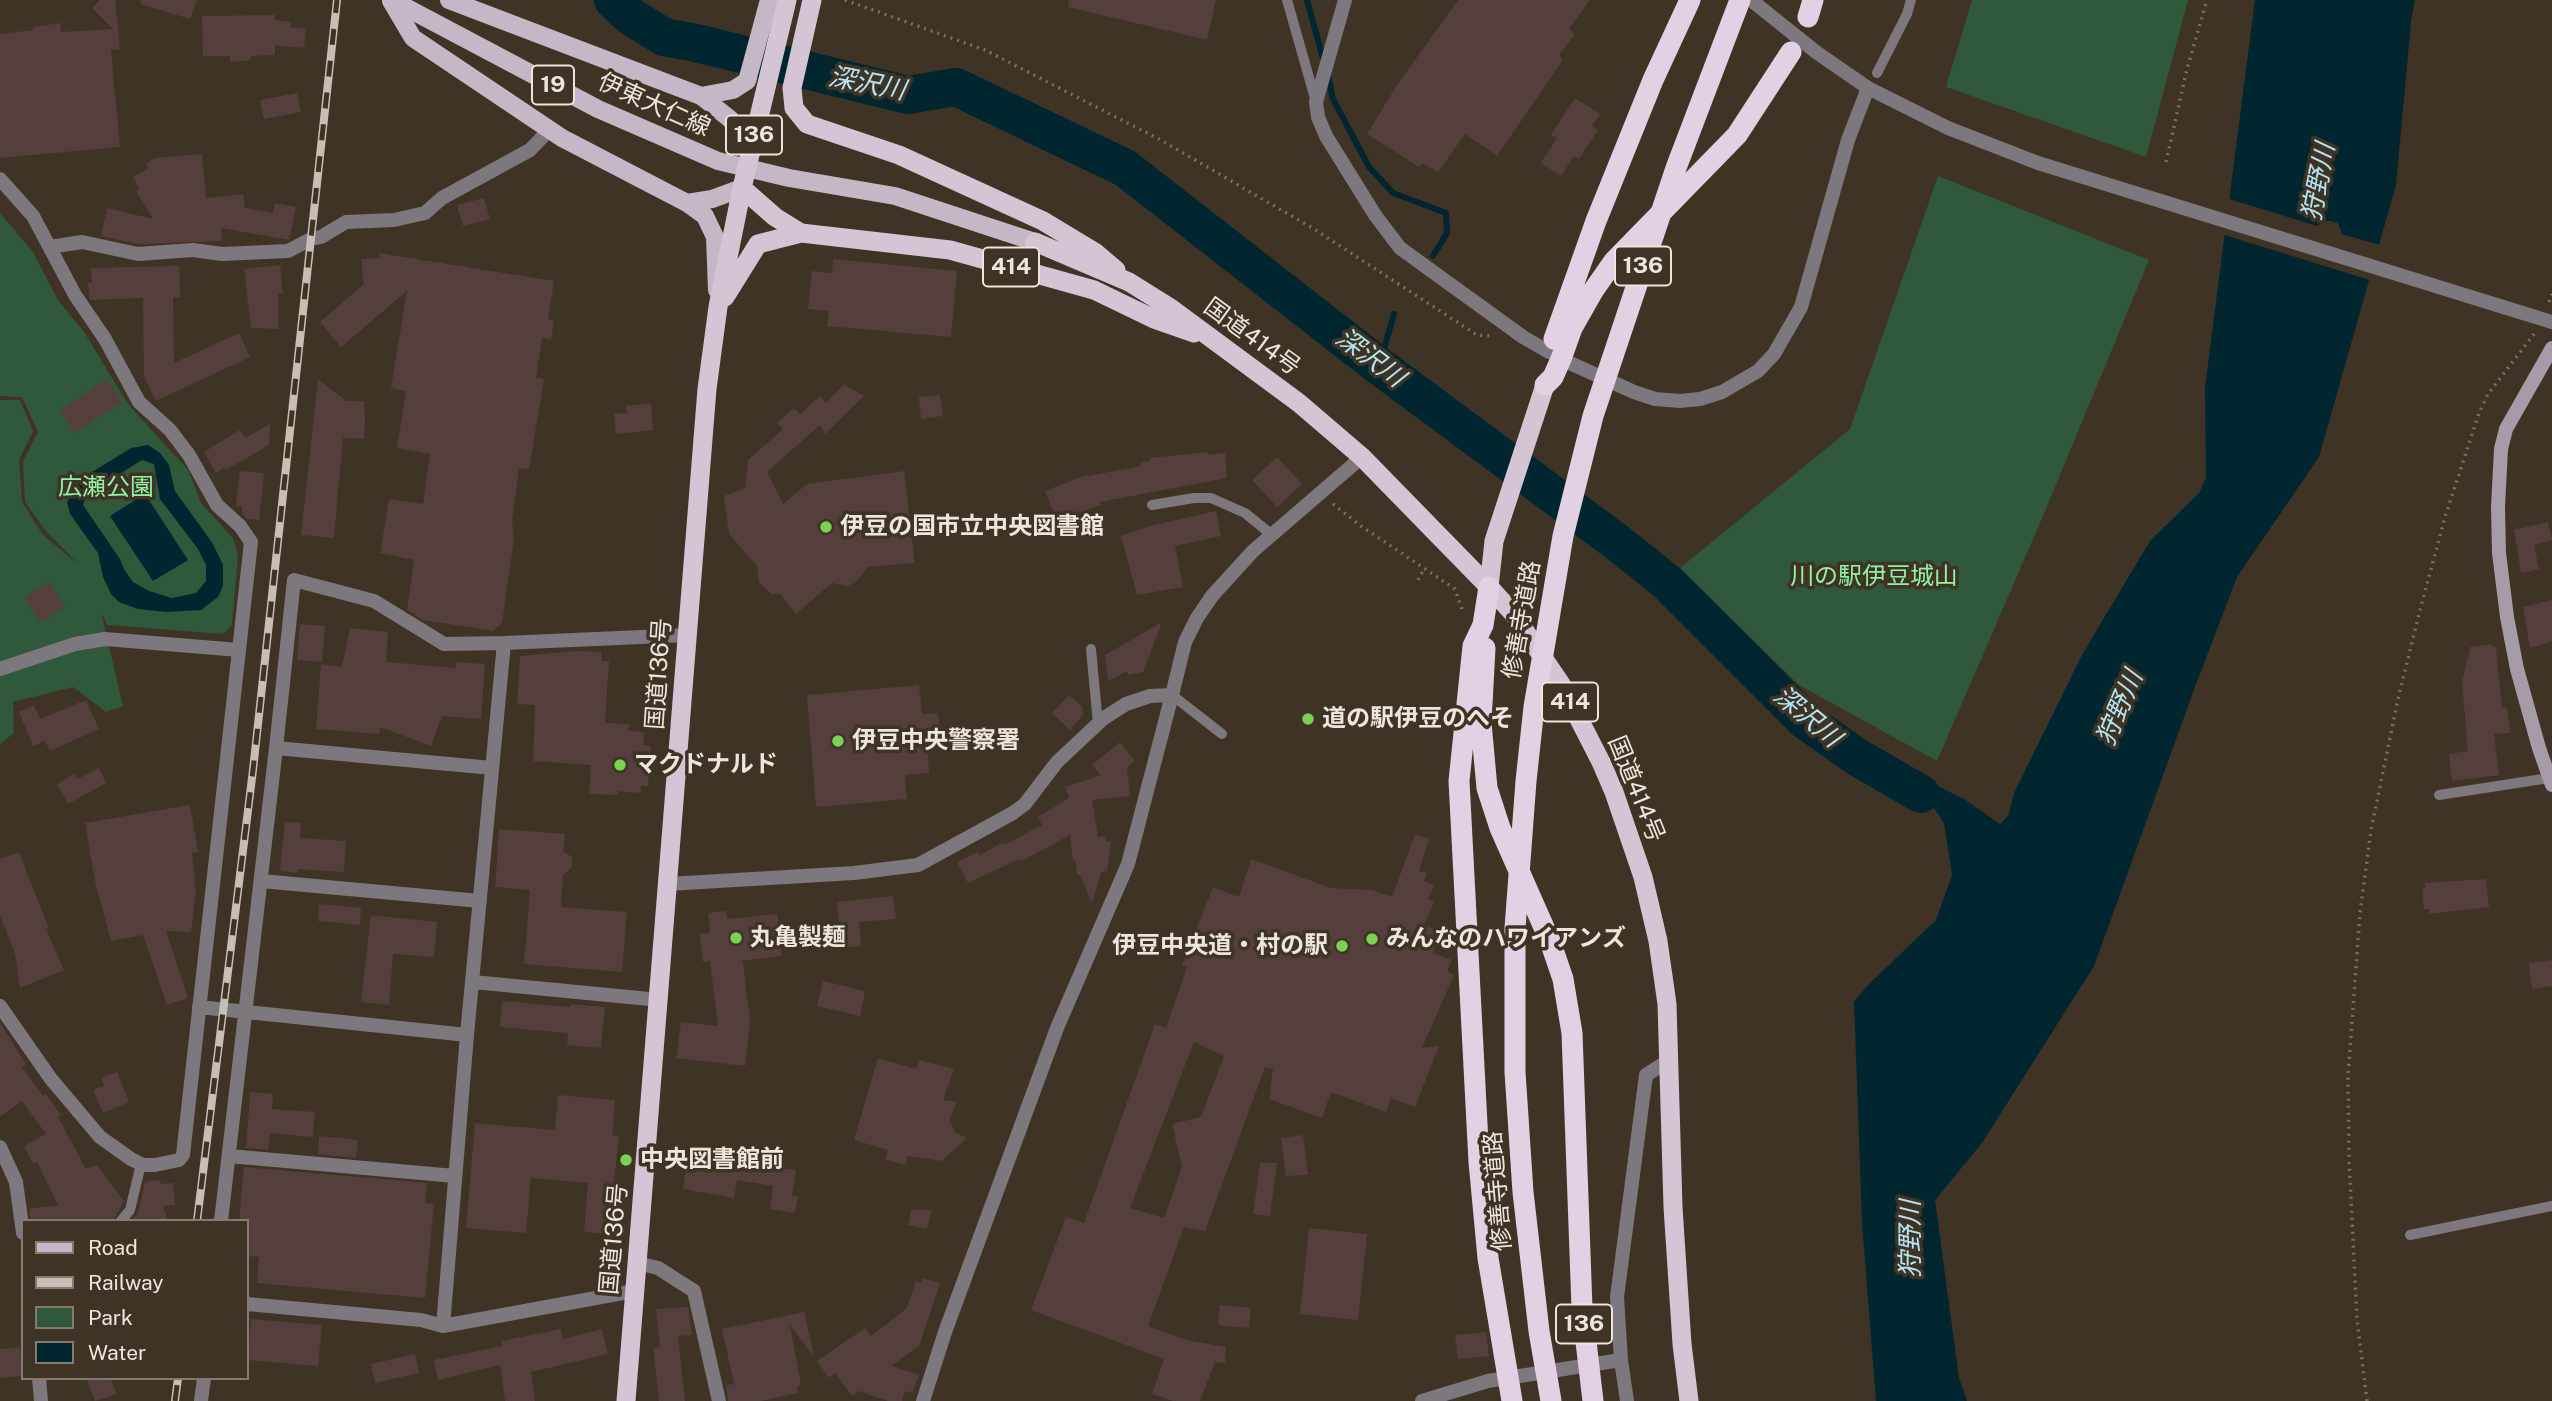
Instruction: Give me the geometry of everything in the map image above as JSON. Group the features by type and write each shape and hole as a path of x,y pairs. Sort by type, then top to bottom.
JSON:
{"highway":[{"name":"国道136号","path":"626,1401 707,389 718,307 742,188 787,0"},
{"path":"1555,356 1596,221 1653,80 1690,0"},
{"name":"修善寺道路","path":"1551,1401 1530,1256 1515,1072 1516,928 1534,707 1563,536 1592,416 1676,168 1740,0"},
{"name":"414","path":"811,2 792,88 794,108 807,124 899,155 1043,221 1096,253 1129,282"},
{"path":"1489,587 1494,541 1545,385 1544,373 1614,261 1737,135 1791,51"},
{"name":"414","path":"742,188 775,217 801,233 950,250 1094,290 1154,319 1212,340"},
{"path":"718,307 758,244 801,233"},
{"name":"国道414号","path":"1035,242 1129,282 1169,307 1299,403 1362,457 1489,587 1524,629 1560,684 1614,792 1643,877 1658,941 1667,1004 1673,1207 1682,1343 1689,1401"},
{"name":"136","path":"1489,587 1483,625 1486,652 1481,723 1487,788 1500,828 1550,942 1563,979 1573,1033 1582,1308 1593,1401"},
{"path":"1483,625 1473,646 1459,781 1479,1162 1488,1258 1512,1401"}],"main road":[{"path":"391,0 413,38 548,130 687,203 705,216 715,237 718,307"},
{"name":"伊東大仁線","path":"391,0 598,109 718,161 789,178 895,196 1035,242"},
{"path":"449,0 701,96 730,118 751,146"},
{"path":"701,96 733,90 747,81 768,2"},
{"path":"687,203 712,199 742,188"},
{"path":"2551,782 2517,669 2499,553 2498,507 2501,449 2506,429 2552,348"}],"street":[{"path":"1345,0 1316,102 1318,117 1326,136 1375,215 1401,248 1515,331 1555,356 1634,392 1656,399 1700,399 1722,392 1758,371 1774,354 1801,307 1848,140 1868,88"},
{"path":"1751,0 1816,52 1868,88 1948,128 2038,163 2552,322"},
{"path":"50,247 82,242 138,254 193,250 222,254 288,250 321,237 346,222 394,220 425,213 442,198 530,150 548,130"},
{"path":"0,179 33,216 75,295 110,349 139,402 170,430 190,455 217,505 240,526 251,542 183,1155 179,1160 155,1165 141,1164 100,1137 51,1079 0,1006"},
{"path":"923,1401 945,1332 1057,1028 1128,864 1185,642 1212,596 1254,551 1362,457"},
{"path":"221,1219 295,580 374,600 444,643 687,635"},
{"path":"0,669 75,644 104,639 239,650"},
{"path":"443,1326 504,643"},
{"path":"668,884 855,873 918,865 1013,814 1026,804 1057,762 1098,724 1126,704 1150,696 1172,695"},
{"path":"276,748 492,768"},
{"path":"261,881 481,901"},
{"path":"473,982 660,1000"},
{"path":"199,1007 467,1035"},
{"path":"1627,1401 1620,1360 1617,1297 1646,1075 1668,1061"},
{"path":"0,1147 16,1182 21,1219"},
{"path":"229,1156 455,1176"},
{"path":"637,1263 658,1268 694,1291 719,1401"},
{"path":"248,1304 421,1320 443,1326 634,1291"},
{"path":"1422,1401 1488,1381 1620,1360"},
{"path":"39,1380 41,1401"},
{"path":"201,1401 204,1380"}],"lane":[{"path":"1287,0 1316,102"},
{"path":"1877,73 1908,14 1911,0"},
{"path":"1152,505 1211,498 1245,513 1272,535"},
{"path":"1091,649 1098,724"},
{"path":"1172,695 1222,734"},
{"path":"2439,795 2551,782"},
{"path":"123,1219 130,1210 141,1164"},
{"path":"2410,1235 2552,1206"}],"path":[{"path":"845,0 985,50 1159,139 1314,229 1477,335 1487,337 1515,331"},
{"path":"2166,162 2187,69 2207,0"},
{"path":"2549,303 2552,293"},
{"path":"2367,1401 2357,1320 2348,1076 2354,978 2371,830 2398,699 2420,610 2445,517 2479,413 2488,394 2535,333"},
{"path":"1320,493 1361,526 1455,589 1462,609"},
{"path":"1418,580 1424,569"}],"green space":[{"path":"1972,0 2188,0 2146,157 1946,87"},
{"name":"川の駅伊豆城山","path":"1938,176 2149,260 2043,516 1937,761 1799,685 1680,568 1850,429"},
{"name":"広瀬公園","path":"0,213 33,252 58,300 84,332 128,404 189,471 201,503 233,538 238,555 232,625 223,634 107,625 101,612 123,706 106,712 73,687 13,702 14,733 0,744 0,400 20,400 33,431 19,460 22,502 43,535 78,564 45,530 25,502 23,461 38,432 22,397 0,396"}],"water":[{"name":"狩野川","path":"2255,0 2415,0 2396,185 2319,457 2237,577 2094,966 1982,1143 1935,1200 1959,1378 1967,1401 1876,1401 1862,1222 1854,1002 1867,986 1936,920 1952,875 1944,823 1934,808 1875,779 1878,757 1964,799 2000,824 2008,816 2014,793 2083,653 2150,541 2199,493 2206,478 2205,387"},
{"path":"148,445 160,453 169,465 175,491 213,544 223,565 223,586 218,597 201,610 166,612 138,609 119,602 111,594 103,577 98,553 70,514 67,502 81,479 131,448","holes":["142,460 154,464 160,499 198,549 206,565 206,581 196,593 172,598 149,591 133,582 83,505 92,491"]},
{"path":"145,494 188,560 153,581 110,516"}],"pier":[{"path":"2226,198 2317,226 2324,221 2338,223 2342,234 2383,246 2373,281 2221,234"}],"building":[{"path":"100,0 115,0 120,49 111,50 120,147 0,158 0,34 60,23 61,32 113,29 92,8"},
{"path":"141,0 197,0 190,19 140,4"},
{"path":"1069,0 1216,0 1207,40 1068,7"},
{"path":"1458,0 1590,0 1569,29 1575,34 1559,55 1563,60 1497,156 1465,134 1438,172 1422,163 1419,167 1367,134 1397,85"},
{"path":"275,15 275,20 291,22 290,27 306,29 304,48 275,45 275,55 251,56 251,60 230,62 230,56 203,56 202,16"},
{"path":"297,93 301,112 264,119 260,100"},
{"path":"1575,98 1600,114 1592,126 1598,130 1579,159 1574,156 1561,176 1541,163 1557,138 1551,135"},
{"path":"202,154 206,198 243,194 245,208 273,213 275,203 296,207 289,240 221,228 222,241 139,244 101,236 107,208 153,219 136,191 140,189 133,177 148,168 146,164 155,158"},
{"path":"484,198 490,219 463,226 457,205"},
{"path":"379,253 554,281 548,320 554,321 551,340 542,338 536,378 544,379 529,469 519,468 512,521 514,540 502,623 493,631 423,620 407,610 414,560 380,553 389,499 423,504 430,454 397,448 406,391 391,388 407,291 341,347 320,322 364,284 361,259 380,258"},
{"path":"833,259 957,271 951,337 827,326 829,311 808,309 812,271 832,273"},
{"path":"280,265 283,293 278,294 278,329 251,328 244,269"},
{"path":"179,266 180,297 173,297 174,363 239,333 250,357 156,401 144,376 143,298 90,300 88,283 92,283 91,268"},
{"path":"107,379 122,402 75,433 60,410"},
{"path":"318,379 346,401 364,401 364,439 343,438 334,538 301,535"},
{"path":"844,384 864,396 825,434 820,425 767,472 783,504 807,484 904,471 915,563 868,567 855,583 847,586 832,583 796,614 780,594 771,594 759,582 757,566 729,534 724,496 745,488 748,460 783,429 777,423 794,408 800,414 820,396 826,403"},
{"path":"940,395 943,416 921,419 919,397"},
{"path":"651,403 653,430 616,434 614,414 627,413 626,406"},
{"path":"270,424 269,445 216,473 204,452 240,430 245,438"},
{"path":"1208,452 1208,455 1225,453 1227,478 1100,502 1101,505 1057,520 1045,491 1088,474 1141,466 1141,462 1150,461 1149,458"},
{"path":"1277,457 1302,484 1277,507 1252,480"},
{"path":"240,471 264,473 259,520 247,519 242,514 242,506 236,506"},
{"path":"1216,511 1221,536 1175,546 1183,587 1137,595 1121,536 1150,526"},
{"path":"2548,522 2552,540 2534,545 2539,569 2521,573 2514,530"},
{"path":"49,582 65,607 40,622 25,597"},
{"path":"2552,600 2552,641 2530,648 2523,607"},
{"path":"1162,622 1143,672 1128,675 1127,671 1108,681 1105,655"},
{"path":"300,624 325,626 322,662 297,660"},
{"path":"350,628 388,632 386,662 456,668 456,662 485,664 481,719 442,716 431,746 380,727 379,734 316,729 321,664 342,667"},
{"path":"2492,644 2496,647 2502,708 2507,707 2510,733 2494,734 2499,775 2452,781 2449,754 2468,751 2462,683 2470,647"},
{"path":"576,651 601,652 602,661 609,661 605,723 629,724 628,731 644,732 643,745 651,746 648,786 641,786 641,793 618,791 618,795 589,794 591,765 533,761 535,705 517,704 520,656"},
{"path":"919,685 922,714 938,713 941,741 927,742 929,773 905,775 907,799 816,807 807,695"},
{"path":"1069,695 1083,708 1083,715 1070,730 1052,713"},
{"path":"86,700 99,729 50,751 45,741 33,746 19,712 34,705 40,719"},
{"path":"1120,742 1135,761 1127,767 1130,796 1092,800 1098,837 1105,836 1106,841 1111,842 1107,871 1101,872 1092,904 1080,875 1077,875 1070,835 1020,862 1019,859 968,883 957,862 978,852 980,855 1003,842 1004,845 1042,825 1038,817 1069,798 1065,787 1101,775 1092,765"},
{"path":"99,768 106,783 68,804 57,784 74,774 77,779"},
{"path":"190,805 198,852 192,853 196,893 191,932 166,931 188,998 167,1005 143,935 111,941 95,881 85,823"},
{"path":"285,822 301,823 300,838 346,841 344,872 297,869 297,873 280,871"},
{"path":"499,829 565,834 563,851 572,857 572,867 563,875 561,907 627,912 622,972 524,964 530,890 495,887"},
{"path":"1415,834 1429,839 1419,871 1427,873 1424,881 1434,885 1428,899 1434,902 1424,925 1440,931 1433,953 1452,960 1447,971 1454,975 1422,1048 1439,1046 1415,1107 1391,1098 1386,1112 1331,1092 1322,1118 1269,1099 1273,1069 1265,1067 1205,1231 1184,1227 1148,1326 1186,1340 1226,1347 1225,1363 1215,1362 1200,1401 1173,1401 1152,1394 1164,1359 1031,1310 1066,1217 1084,1223 1155,1024 1166,1028 1187,967 1182,965 1213,887 1239,897 1251,859 1331,888 1372,890 1392,897","holes":["1194,1042 1224,1056 1201,1117 1172,1124 1182,1167 1164,1218 1130,1208"]},
{"path":"19,852 49,929 46,929 64,970 20,988 15,954 0,915 0,859"},
{"path":"2486,879 2489,907 2429,914 2429,909 2424,909 2422,889 2425,889 2425,883"},
{"path":"893,896 896,919 859,922 861,946 842,948 837,902"},
{"path":"319,904 361,908 360,925 318,921"},
{"path":"726,911 727,919 777,914 782,956 740,961 743,962 750,1021 745,1066 676,1058 681,1022 718,1026 710,961 703,962 700,934 710,933 708,913"},
{"path":"371,915 437,922 434,957 393,954 389,1005 361,1002"},
{"path":"2552,960 2552,986 2532,989 2529,963"},
{"path":"823,981 865,991 860,1016 817,1006"},
{"path":"502,1001 605,1007 601,1048 567,1045 568,1033 500,1027"},
{"path":"0,1023 26,1064 22,1067 61,1115 58,1117 86,1169 97,1165 124,1201 114,1219 31,1219 29,1209 58,1205 37,1162 33,1164 24,1146 46,1134 22,1101 0,1117"},
{"path":"878,1058 916,1069 919,1060 954,1069 943,1100 957,1102 949,1120 956,1133 967,1138 941,1161 908,1156 905,1165 885,1159 888,1150 854,1140"},
{"path":"117,1072 129,1102 103,1113 93,1090 104,1086 101,1078"},
{"path":"250,1092 273,1094 272,1109 315,1112 313,1137 270,1133 268,1150 246,1148"},
{"path":"558,1095 615,1100 612,1135 619,1136 608,1234 584,1232 588,1183 531,1178 526,1233 466,1228 475,1123 555,1130"},
{"path":"1303,1135 1308,1175 1286,1176 1281,1138"},
{"path":"319,1136 358,1140 356,1158 318,1154"},
{"path":"696,1156 796,1170 792,1195 798,1196 795,1213 770,1209 773,1186 737,1180 734,1198 683,1189 686,1170 694,1172"},
{"path":"1260,1163 1277,1163 1270,1216 1253,1214"},
{"path":"244,1167 427,1183 425,1203 434,1204 425,1298 257,1283 259,1257 248,1256 248,1219 239,1219"},
{"path":"160,1180 161,1184 173,1183 175,1205 163,1206 167,1219 133,1219 138,1212 145,1182"},
{"path":"911,1210 932,1210 927,1229 908,1225"},
{"path":"1309,1228 1367,1234 1358,1320 1300,1314"},
{"path":"923,1278 940,1283 919,1346 891,1366 919,1375 912,1393 905,1391 902,1401 888,1401 859,1391 852,1396 835,1373 829,1378 817,1361 865,1328 871,1336 907,1308 916,1281 921,1283"},
{"path":"1220,1305 1251,1308 1249,1328 1218,1325"},
{"path":"688,1307 692,1335 678,1336 685,1401 659,1401 653,1348 660,1347 656,1309"},
{"path":"804,1312 814,1357 790,1325 801,1385 797,1386 798,1393 761,1401 728,1401 726,1385 734,1384 722,1329"},
{"path":"251,1319 322,1325 318,1366 248,1360"},
{"path":"561,1329 563,1339 602,1329 608,1354 531,1372 535,1401 505,1401 500,1365 438,1380 434,1360 502,1346 501,1341"},
{"path":"1486,1332 1489,1356 1458,1359 1455,1335"},
{"path":"20,1347 21,1376 0,1378 0,1349"},
{"path":"415,1354 419,1373 375,1383 371,1364"},
{"path":"87,1380 111,1380 117,1394 95,1401"}],"waterway":[{"name":"深沢川","path":"613,0 630,16 664,37 908,95 956,87 1125,168 1379,366 1668,583 1806,721 1857,757 1921,794"},
{"path":"1307,0 1324,62"},
{"path":"1328,76 1333,99 1369,167 1393,193 1446,213 1447,233 1433,256"},
{"path":"1379,366 1394,314"}],"railway":[{"path":"197,1219 253,770 337,0"},
{"path":"175,1401 178,1380"}],"place":[{"name":"伊豆の国市立中央図書館","path":"826,527"},
{"name":"道の駅伊豆のへそ","path":"1308,719"},
{"name":"伊豆中央警察署","path":"838,741"},
{"name":"マクドナルド","path":"620,765"},
{"name":"丸亀製麺","path":"736,938"},
{"name":"みんなのハワイアンズ","path":"1372,939"},
{"name":"伊豆中央道・村の駅","path":"1342,946"},
{"name":"中央図書館前","path":"626,1160"}]}
